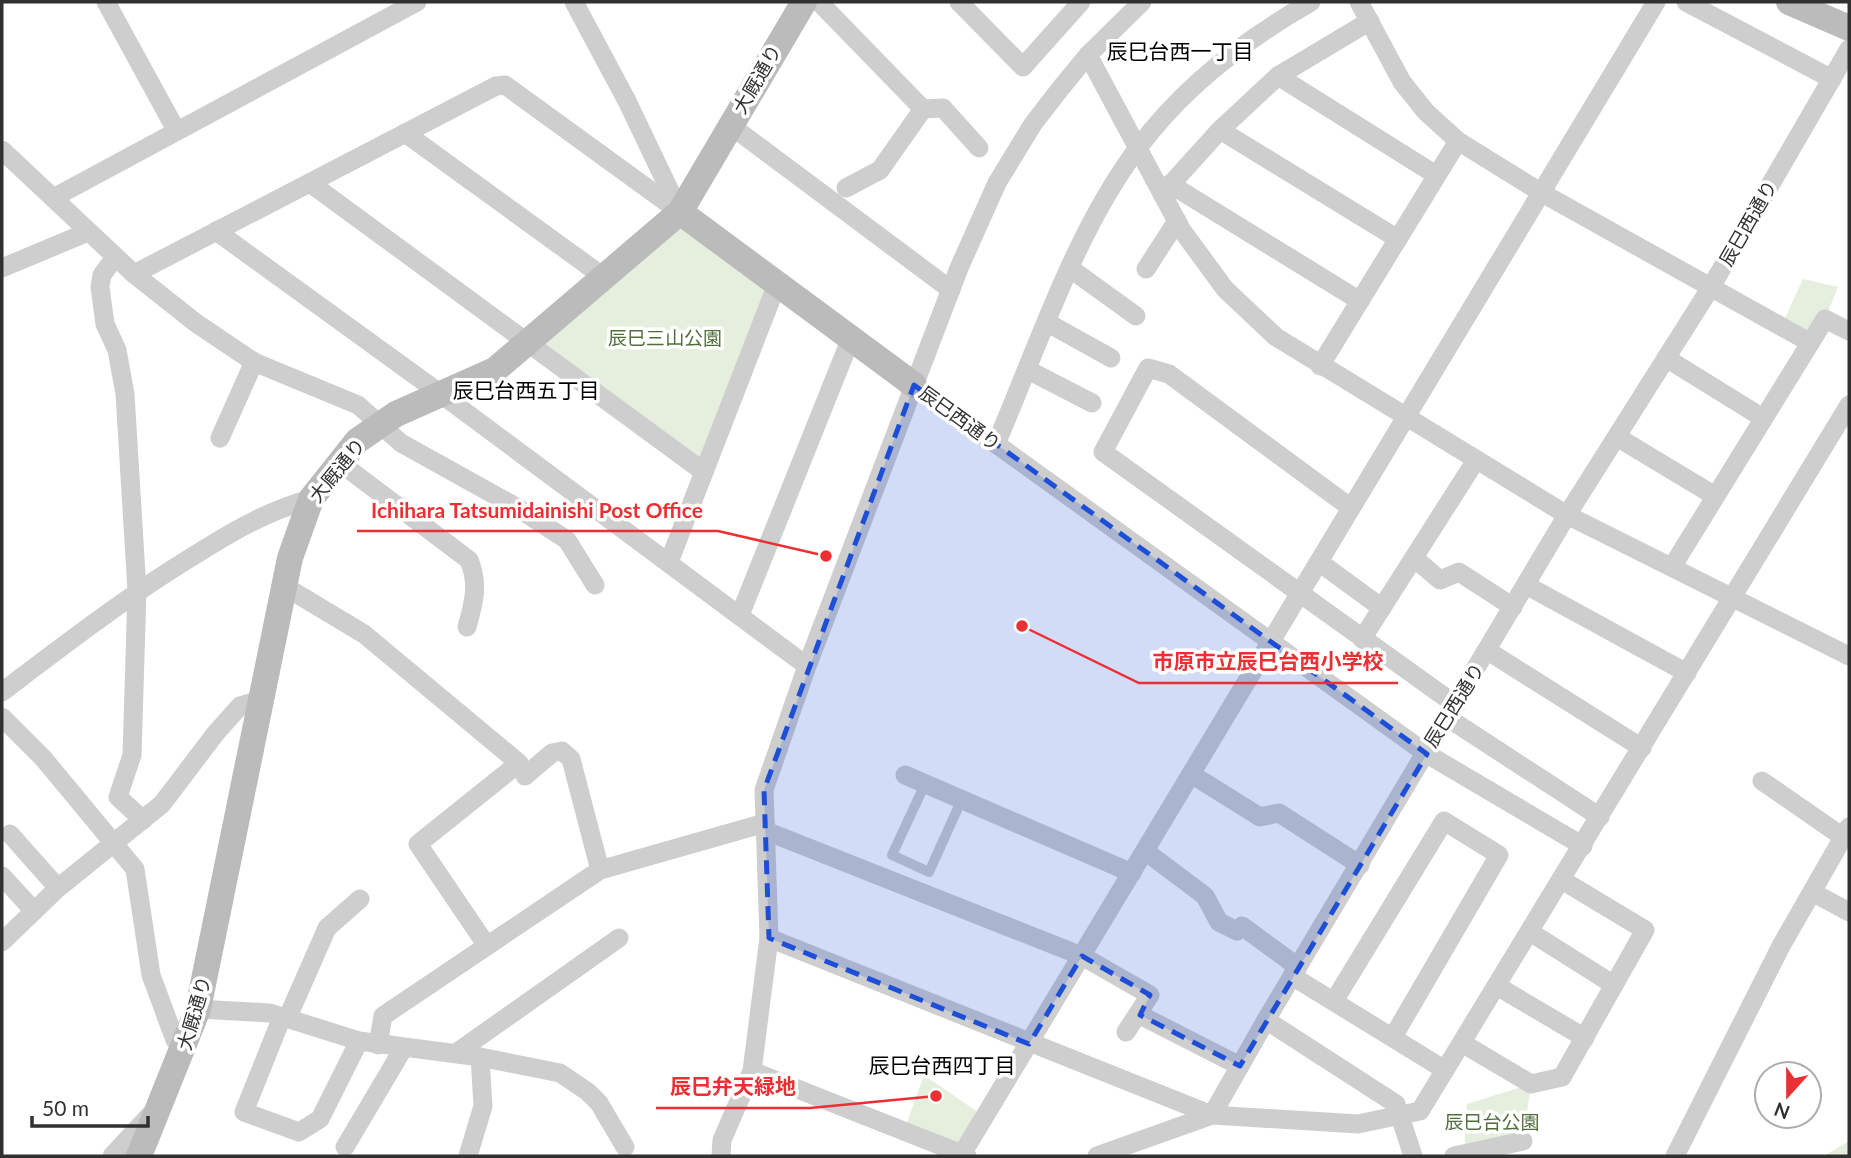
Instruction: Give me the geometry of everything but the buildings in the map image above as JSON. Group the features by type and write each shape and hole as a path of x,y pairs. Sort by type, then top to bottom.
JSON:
{"street":[{"path":"106,2 176,130"},
{"path":"53,198 417,2"},
{"path":"574,2 626,100 680,212"},
{"name":"大厩通り","path":"139,1156 198,1009 284,586 296,535 311,499 339,462 379,423 495,370 680,212 804,2"},
{"path":"819,2 923,109 943,108 979,148"},
{"path":"959,2 1023,67 1073,5"},
{"path":"721,1156 722,1140 751,1071 769,938 764,790 807,666 951,290 997,183 1033,124 1088,55 1142,2"},
{"path":"996,444 1090,226 1138,148 1189,91 1233,52 1311,2"},
{"path":"1359,2 1402,82 1426,112 1458,141 1542,193 1809,342"},
{"path":"751,1071 965,1155 1029,1044 1656,2"},
{"path":"1686,2 1832,79"},
{"path":"1789,2 1849,29"},
{"path":"1166,189 1220,130 1278,76 1370,22"},
{"name":"辰巳西通り","path":"680,212 914,385 1427,754 1567,515 1711,287 1849,49"},
{"path":"1088,55 1138,148 1166,189 1177,221 1203,262 1247,313 1276,337 1567,515 1849,656"},
{"path":"1278,76 1436,176"},
{"path":"134,274 496,86 505,85 680,212"},
{"path":"846,188 880,170 923,109"},
{"path":"730,125 951,290"},
{"path":"1220,130 1398,239"},
{"path":"405,133 605,278"},
{"path":"1320,366 1458,141"},
{"path":"2,150 134,274 195,323 254,362 358,405 401,443 518,508 567,540 595,585"},
{"path":"310,183 704,472"},
{"path":"1166,189 1360,301"},
{"path":"1146,269 1177,221"},
{"path":"2,268 88,232"},
{"path":"216,232 441,394 807,666"},
{"path":"116,257 102,275 100,287 105,324 117,350 125,394 136,591 132,755 118,797 144,820"},
{"path":"1071,269 1136,316"},
{"path":"668,562 777,284"},
{"path":"1672,566 1825,319 1849,331"},
{"path":"1048,323 1111,358"},
{"path":"740,615 851,338"},
{"path":"1666,358 1763,418"},
{"path":"220,438 254,362"},
{"path":"1351,509 1169,374 1148,368 1103,452 1362,639 1452,712 1600,817"},
{"path":"1028,370 1092,402"},
{"path":"769,938 1212,1115 1358,1125 1420,1111 1849,405"},
{"path":"1616,437 1715,496"},
{"path":"1362,639 1476,460"},
{"path":"339,462 469,559 475,575 476,596 467,627"},
{"path":"2,692 136,591 244,525 279,508 311,499"},
{"path":"1414,558 1440,580 1459,572 1513,607"},
{"path":"1319,562 1382,608"},
{"path":"1526,585 1688,673"},
{"path":"284,586 364,635 519,763 418,844 487,946"},
{"path":"1488,651 1642,748"},
{"path":"2,942 58,888 163,804 215,734 240,706 261,699"},
{"path":"2,717 43,758 115,841 135,869 151,975 175,1040 185,1047"},
{"path":"524,776 552,753 562,751 571,759 600,870"},
{"path":"1097,1156 1212,1115 1295,971 1427,754 1583,846"},
{"path":"1191,774 1260,817 1279,813 1360,864"},
{"path":"905,775 1132,873"},
{"path":"1675,1156 1781,946 1846,832 1762,781"},
{"path":"1334,1001 1444,821 1499,855 1393,1037"},
{"path":"378,1045 383,1016 600,870 765,827 1082,956 1150,995 1140,1015 1126,1031"},
{"path":"10,834 58,888"},
{"path":"1145,851 1205,896 1219,922 1237,931 1242,926 1334,1001 1445,1070"},
{"path":"2,876 34,911"},
{"path":"1462,1043 1531,1084 1562,1077 1645,930 1562,880"},
{"path":"1812,892 1849,912"},
{"path":"359,1041 320,1119 299,1132 244,1112 327,928 360,899"},
{"path":"1530,932 1614,985"},
{"path":"456,1053 619,938"},
{"path":"1497,986 1585,1038"},
{"path":"198,1009 270,1013 378,1045 480,1056 560,1073 599,1103 625,1147"},
{"path":"1140,1015 1240,1066"},
{"path":"1266,1020 1396,1104 1413,1156"},
{"path":"345,1147 403,1049"},
{"path":"468,1156 483,1106 480,1056"},
{"path":"113,1156 162,1101"},
{"path":"1454,1156 1523,1141"}],"lane":[{"path":"925,784 892,855 929,872 961,799"}],"highlighted area":[{"path":"914,385 1427,754 1240,1066 1140,1015 1150,995 1082,956 1029,1044 769,938 764,790"}],"green space":[{"name":"辰巳三山公園","path":"680,212 777,284 704,472 528,343"},
{"path":"1803,279 1838,287 1825,319 1809,342 1781,327"},
{"path":"924,1075 985,1117 962,1154 904,1131"},
{"name":"辰巳台公園","path":"1531,1084 1523,1141 1464,1154 1467,1104"},
{"path":"1849,1141 1849,1156 1824,1156"}],"place":[{"name":"Ichihara Tatsumidainishi Post Office","path":"826,556"},
{"name":"市原市立辰巳台西小学校","path":"1022,626"},
{"name":"辰巳弁天緑地","path":"936,1096"}],"district":[{"name":"辰巳台西一丁目","path":"1180,52"},
{"name":"辰巳台西五丁目","path":"526,391"},
{"name":"辰巳台西四丁目","path":"942,1066"}]}
